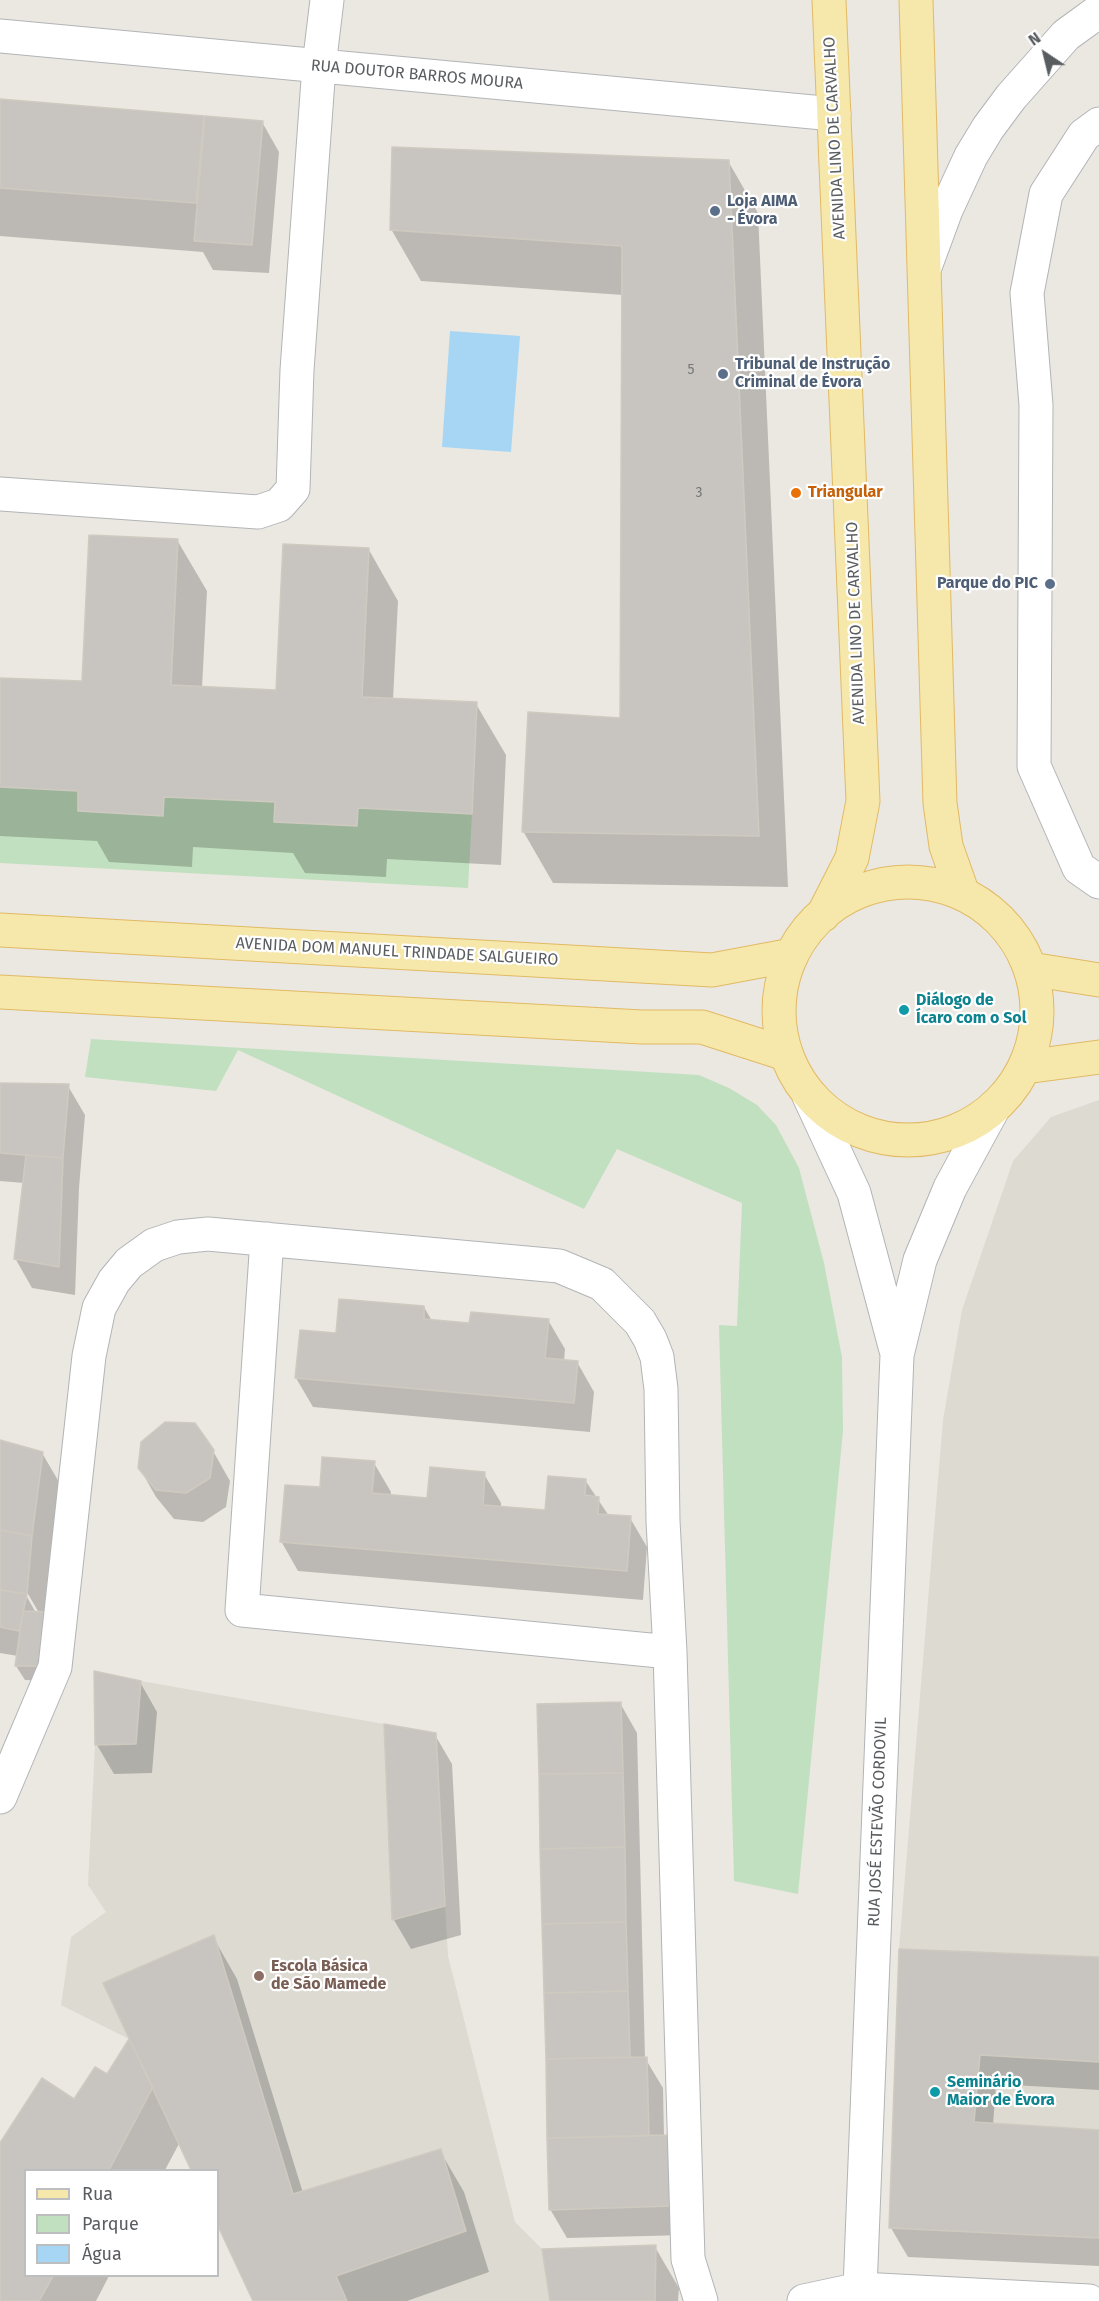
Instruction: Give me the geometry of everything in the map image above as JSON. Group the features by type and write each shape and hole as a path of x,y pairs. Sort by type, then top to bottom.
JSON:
{"main road":[{"name":"AVENIDA LINO DE CARVALHO","path":"823,915 852,858 863,801 829,0"},
{"path":"916,0 940,803 946,846 963,894"},
{"path":"927,883 963,894 992,912 1014,938 1030,969 1037,1002 1035,1035 1024,1067 1012,1089 994,1107 960,1130 920,1140 910,1140 878,1137 841,1122 809,1096 795,1076 786,1054 779,1020 782,987 792,955 806,933 823,915 855,894 890,884 927,883"},
{"name":"AVENIDA DOM MANUEL TRINDADE SALGUEIRO","path":"0,930 712,969 792,955"},
{"path":"1030,969 1099,980"},
{"path":"0,992 642,1028 702,1027 786,1054"},
{"path":"1024,1067 1099,1057"}],"street":[{"path":"0,494 258,512 279,505 293,489 297,370 319,66 327,0"},
{"path":"925,267 946,210 971,156 988,128 1011,97 1066,35 1099,11"},
{"name":"RUA DOUTOR BARROS MOURA","path":"0,36 834,114"},
{"path":"1099,124 1084,135 1046,194 1027,293 1036,414 1034,766 1079,868 1099,882"},
{"name":"RUA JOSÉ ESTEVÃO CORDOVIL","path":"809,1096 854,1193 897,1354"},
{"name":"RUA JOSÉ ESTEVÃO CORDOVIL","path":"860,2289 897,1354 920,1260 950,1188 994,1107"},
{"path":"0,1797 55,1667 88,1356 99,1308 114,1281 129,1263 154,1245 178,1237 208,1234 559,1266 602,1284 640,1322 650,1339 658,1368 670,1652 688,2259 701,2301"},
{"path":"267,1239 242,1610 670,1652"},
{"path":"804,2301 860,2289 1089,2301"}],"shaded area":[{"path":"1099,1100 1099,2238 889,2228 899,1949 943,1420 962,1310 1013,1161 1051,1117"},
{"name":"Escola Básica de São Mamede","path":"141,1681 384,1724 442,1850 448,1956 515,2222 542,2249 550,2301 253,2301 219,2228 219,2169 191,2169 129,2039 61,2005 71,1937 106,1912 88,1885 95,1745 136,1744"}],"green space":[{"path":"0,787 78,791 78,811 162,816 164,797 275,802 274,822 357,826 358,808 472,814 468,888 0,863"},
{"path":"91,1039 699,1075 729,1088 757,1105 776,1125 799,1168 824,1263 842,1357 843,1431 798,1894 734,1881 719,1325 737,1326 742,1203 617,1149 584,1209 238,1050 216,1091 85,1077"}],"water":[{"path":"450,331 520,336 511,452 442,447"}],"building":[{"path":"0,99 204,116 196,203 0,188"},
{"path":"205,116 263,121 252,245 194,241"},
{"path":"392,147 729,160 759,836 522,832 528,712 620,718 622,246 390,230"},
{"path":"89,535 178,539 171,685 276,690 283,544 369,548 362,697 477,702 472,814 358,808 357,826 274,822 275,802 164,797 163,816 78,811 78,791 0,787 0,678 82,681"},
{"path":"0,1083 69,1084 63,1158 0,1153"},
{"path":"26,1155 63,1158 59,1267 14,1259"},
{"path":"339,1299 424,1306 424,1319 469,1323 471,1312 549,1319 545,1358 578,1361 574,1403 295,1378 300,1330 336,1333"},
{"path":"165,1422 195,1423 214,1450 210,1478 186,1493 156,1490 138,1468 141,1442"},
{"path":"0,1440 43,1452 32,1536 0,1530"},
{"path":"322,1457 375,1461 372,1493 427,1498 430,1467 485,1472 483,1505 545,1510 548,1476 586,1479 585,1495 599,1497 598,1514 631,1516 627,1571 280,1542 285,1485 320,1487"},
{"path":"0,1530 32,1536 27,1594 0,1590"},
{"path":"0,1590 27,1594 19,1631 0,1627"},
{"path":"23,1611 49,1612 44,1666 15,1666"},
{"path":"94,1671 141,1681 136,1744 95,1745"},
{"path":"621,1702 623,1773 539,1774 537,1704"},
{"path":"384,1724 436,1733 445,1906 392,1920"},
{"path":"623,1773 625,1847 540,1849 539,1774"},
{"path":"625,1847 626,1922 542,1924 540,1849"},
{"path":"626,1922 628,1991 544,1993 542,1924"},
{"path":"214,1935 293,2194 441,2149 466,2231 336,2276 347,2301 253,2301 219,2228 219,2169 191,2169 103,1983"},
{"name":"Seminário Maior de Évora","path":"899,1949 1099,1957 1099,2062 980,2055 974,2122 1099,2130 1099,2238 889,2228"},
{"path":"628,1991 630,2057 546,2059 544,1993"},
{"path":"129,2039 153,2087 110,2169 24,2169 24,2277 52,2277 39,2301 0,2301 0,2143 42,2078 74,2099 95,2067 107,2074"},
{"path":"647,2057 649,2136 547,2138 546,2059"},
{"path":"668,2135 670,2206 549,2210 547,2138"},
{"path":"656,2245 655,2301 550,2301 542,2249"}],"place":[{"name":"Loja AIMA - Évora","path":"715,211"},
{"name":"Tribunal de Instrução Criminal de Évora","path":"723,374"},
{"name":"Triangular","path":"796,493"},
{"name":"Parque do PIC","path":"1050,584"},
{"name":"Diálogo de Ícaro com o Sol","path":"904,1010"},
{"name":"Escola Básica de São Mamede","path":"259,1976"},
{"name":"Seminário Maior de Évora","path":"935,2092"}]}
